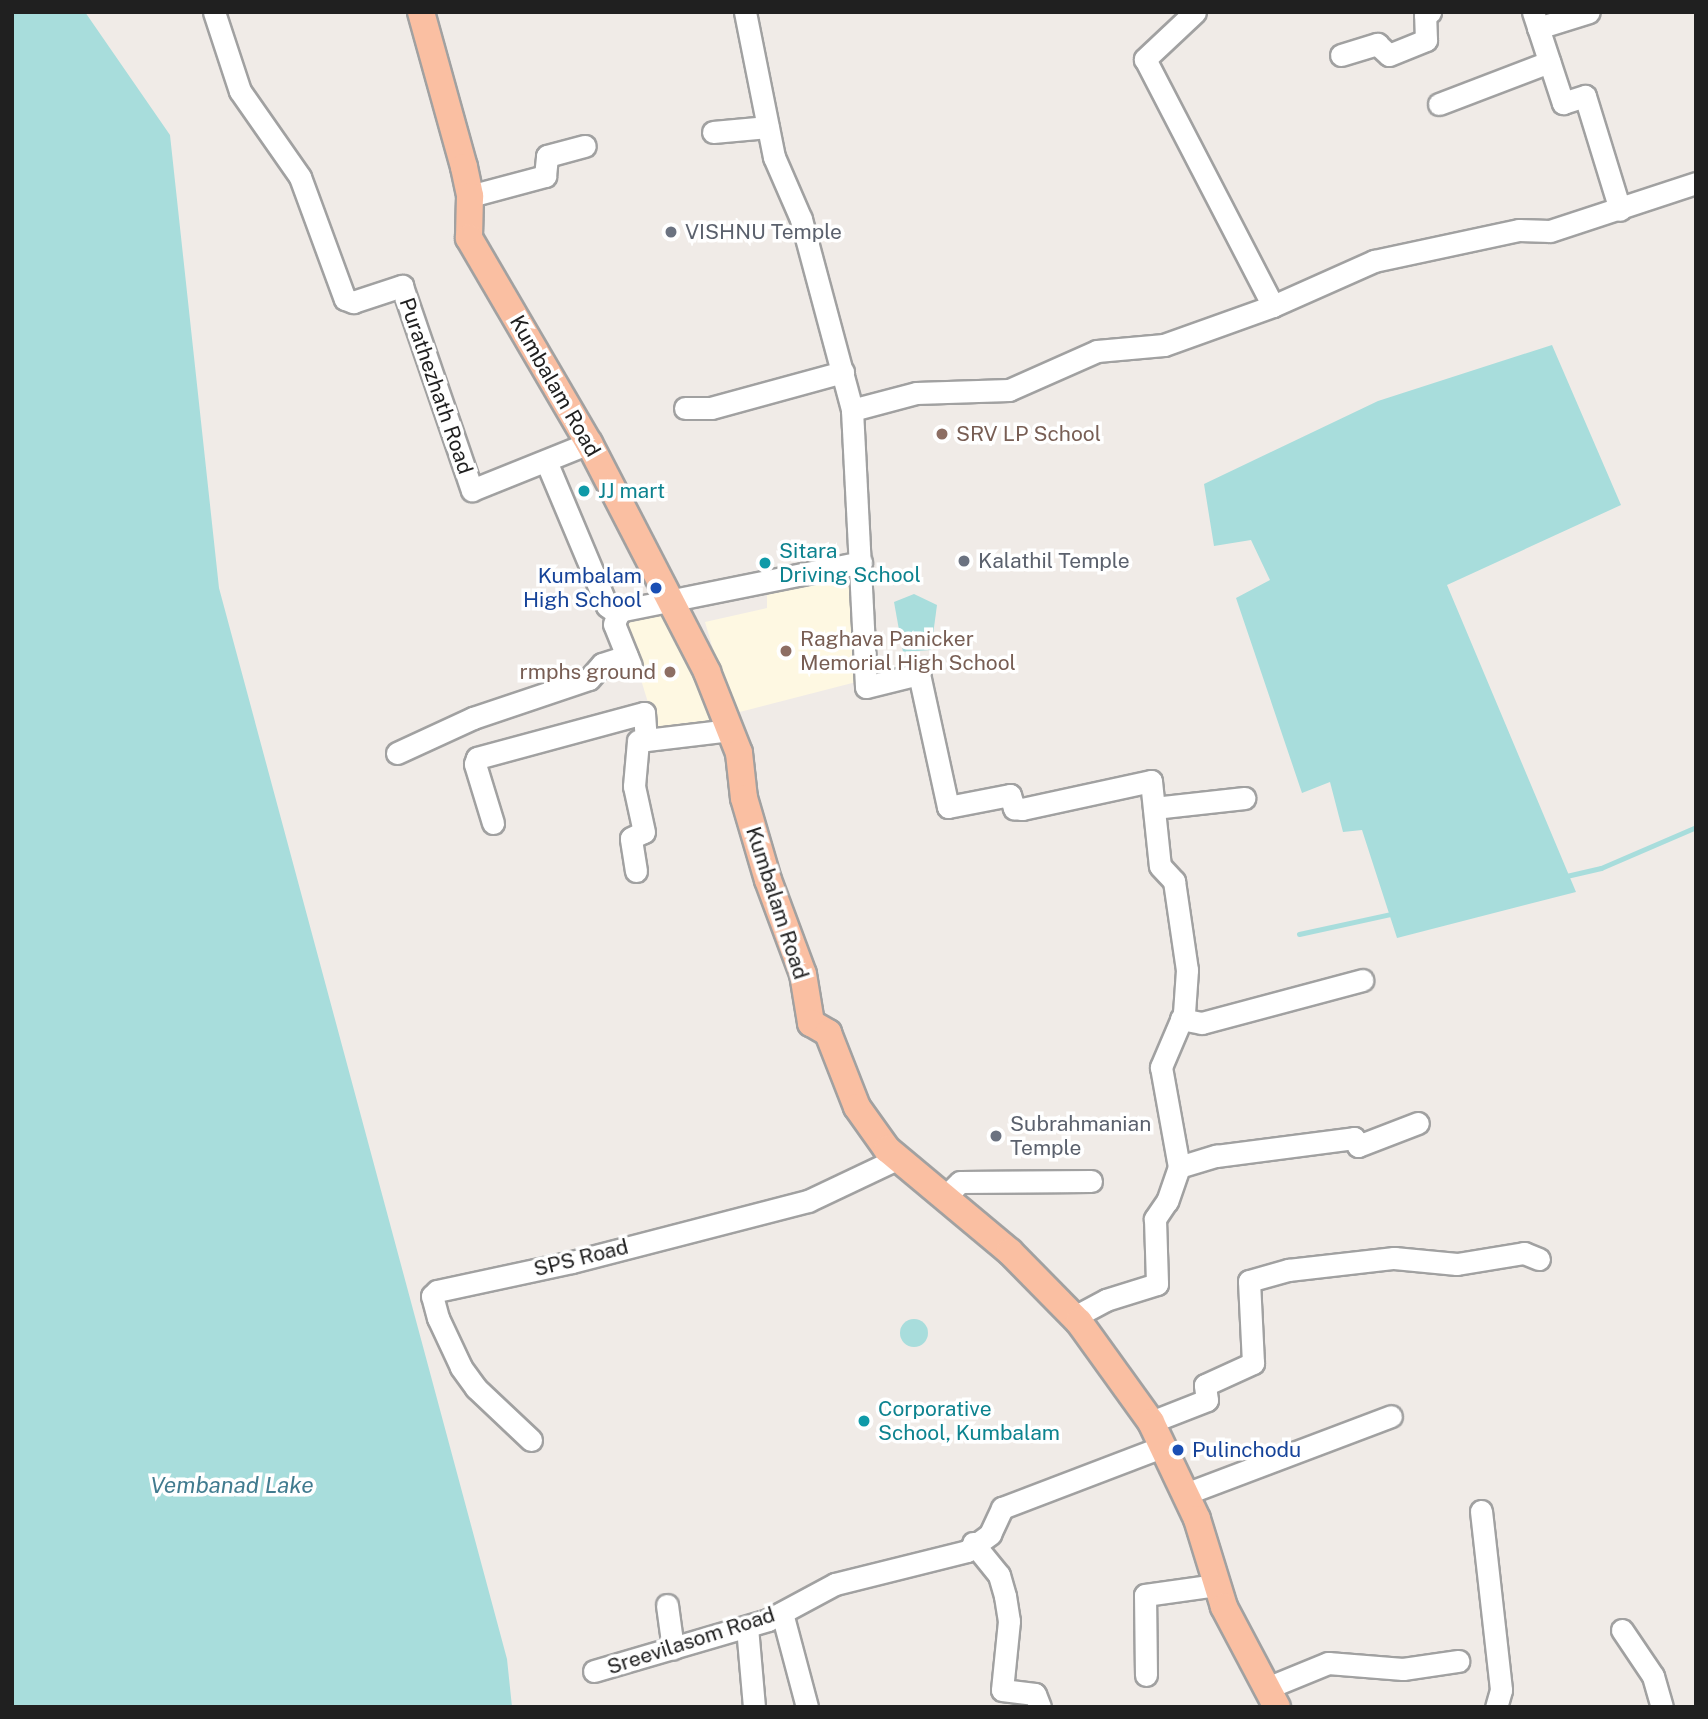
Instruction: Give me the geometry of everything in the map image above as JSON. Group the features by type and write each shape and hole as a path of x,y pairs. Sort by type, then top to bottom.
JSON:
{"main road":[{"name":"Kumbalam Road","path":"421,12 470,196 469,239 589,443 672,598 730,730 768,880 803,974 811,1023 828,1033 857,1107 899,1158 947,1195 1074,1317 1151,1422 1185,1494 1216,1585 1272,1697"}],"street":[{"name":"Purathezhath Road","path":"214,12 240,91 300,177 345,299 353,302 402,286 472,490 589,443"},
{"path":"745,12 774,157 801,219 852,410 866,687 919,674 948,807 1010,795 1014,808 1022,809 1151,781 1160,866 1174,881 1188,970 1181,1019 1161,1067 1179,1167 1167,1201 1155,1219 1157,1284 1106,1300 1074,1317"},
{"path":"1195,12 1144,59 1273,306"},
{"path":"1341,55 1377,44 1389,55 1426,40 1425,15 1430,12"},
{"path":"1589,12 1535,20 1563,103 1585,96 1620,210"},
{"path":"1439,104 1549,62"},
{"path":"713,132 768,127"},
{"path":"470,196 545,176 547,156 585,146"},
{"path":"852,410 916,393 1009,390 1097,351 1164,345 1273,306 1374,261 1519,230 1550,231 1696,183"},
{"path":"685,408 711,408 843,372"},
{"path":"546,461 607,606 618,614"},
{"path":"618,614 672,598 860,562"},
{"path":"397,753 473,718 589,679 602,664 629,661 614,624 618,614"},
{"path":"493,823 475,764 477,758 644,713 646,740"},
{"path":"636,871 631,838 644,832 634,786 638,741 730,730"},
{"path":"1154,808 1244,798"},
{"path":"1181,1019 1202,1023 1362,980"},
{"path":"1179,1167 1216,1156 1354,1138 1358,1146 1418,1123"},
{"name":"SPS Road","path":"531,1440 476,1388 461,1367 457,1350 446,1339 438,1318 432,1296 437,1290 572,1262 808,1201 899,1158"},
{"path":"947,1195 960,1182 1091,1181"},
{"path":"1151,1422 1207,1399 1205,1385 1253,1363 1249,1281 1288,1270 1394,1258 1457,1264 1524,1253 1539,1259"},
{"path":"1185,1494 1391,1416"},
{"name":"Sreevilasom Road","path":"594,1671 747,1627 835,1584 967,1550 973,1543 990,1534 1002,1508 1162,1447"},
{"path":"1481,1511 1501,1690 1496,1707"},
{"path":"973,1543 999,1575 1005,1596 1009,1621 1002,1690 1035,1694 1040,1707"},
{"path":"1146,1675 1145,1595 1216,1585"},
{"path":"667,1605 673,1649"},
{"path":"782,1612 807,1707"},
{"path":"747,1627 754,1707"},
{"path":"1622,1630 1653,1676 1662,1707"},
{"path":"1272,1697 1328,1663 1403,1669 1458,1661"}],"shaded area":[{"name":"Raghava Panicker Memorial High School","path":"855,566 860,681 732,714 705,622 767,608 767,586"},
{"name":"rmphs ground","path":"672,606 725,726 658,735 622,618"}],"water":[{"name":"Vembanad Lake","path":"12,12 85,12 170,135 219,588 507,1659 512,1707 12,1707"},
{"path":"1552,345 1621,505 1447,585 1576,892 1397,938 1362,830 1343,832 1330,782 1302,793 1236,598 1270,580 1251,540 1214,546 1204,484 1378,401"},
{"path":"914,594 937,605 931,650 903,652 894,602"},
{"path":"914,1319 924,1323 928,1333 924,1343 914,1347 904,1343 900,1333 904,1323"}],"waterway":[{"path":"1562,877 1601,868 1696,827"},
{"path":"1299,934 1395,913"}],"place":[{"name":"VISHNU Temple","path":"671,232"},
{"name":"SRV LP School","path":"942,434"},
{"name":"JJ mart","path":"584,491"},
{"name":"Kalathil Temple","path":"964,561"},
{"name":"Sitara Driving School","path":"765,563"},
{"name":"Kumbalam High School","path":"656,588"},
{"name":"Raghava Panicker Memorial High School","path":"786,651"},
{"name":"rmphs ground","path":"670,672"},
{"name":"Subrahmanian Temple","path":"996,1136"},
{"name":"Corporative School, Kumbalam","path":"864,1421"},
{"name":"Pulinchodu","path":"1178,1450"}]}
